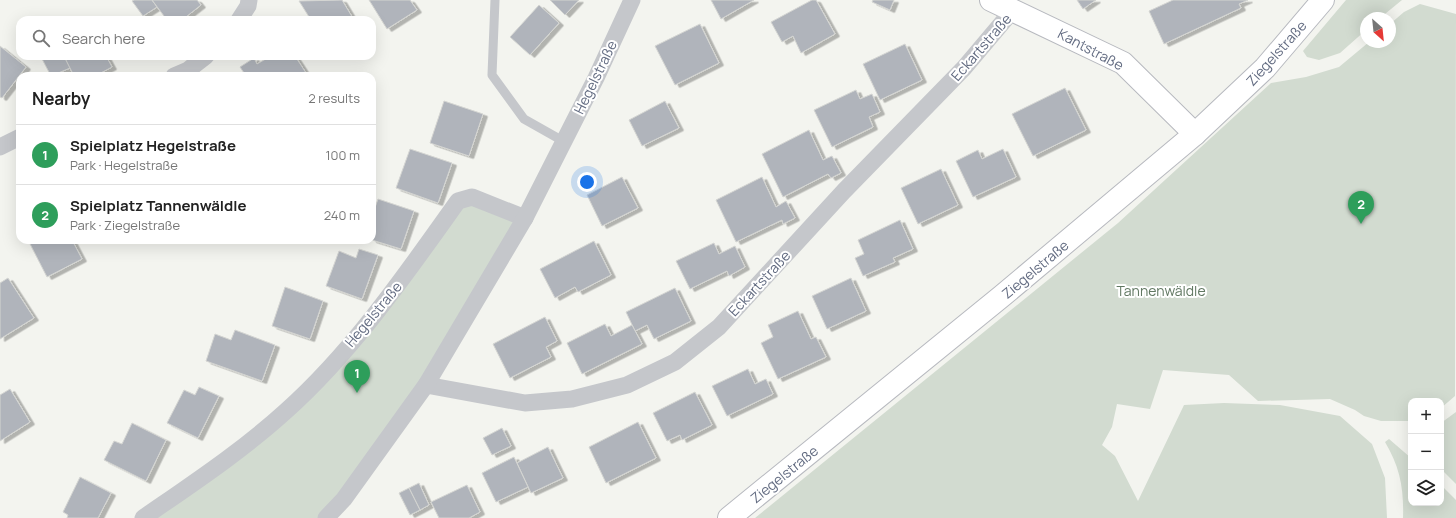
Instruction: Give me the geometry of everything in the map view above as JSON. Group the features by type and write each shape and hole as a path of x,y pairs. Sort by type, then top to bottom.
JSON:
{"main road":[{"name":"Kantstraße","path":"991,0 1123,64 1195,134"},
{"name":"Ziegelstraße","path":"729,518 1002,296 1195,134 1265,68 1323,0"}],"street":[{"path":"242,16 248,6 249,0"},
{"name":"Hegelstraße","path":"326,518 344,499 426,385 525,218 632,0"},
{"name":"Eckartstraße","path":"426,385 525,403 572,400 627,385 675,362 719,327 844,191 964,68 1013,10"},
{"path":"183,72 201,60"},
{"path":"0,147 16,139"},
{"name":"Hegelstraße","path":"143,518 221,463 286,411 321,376 397,287 458,201 472,197 525,218"}],"lane":[{"path":"495,0 492,75 524,120 564,141"}],"green space":[{"path":"1346,0 1402,0 1387,12 1360,12 1360,35 1340,53 1319,60 1307,57 1303,51"},
{"name":"Tannenwäldle","path":"1420,4 1456,14 1455,396 1444,405 1444,398 1408,398 1408,421 1381,421 1364,416 1355,410 1330,399 1258,401 1229,375 1163,370 1150,409 1117,404 1112,427 1102,445 1115,456 1138,501 1184,405 1224,403 1280,405 1340,416 1372,444 1385,478 1387,518 755,518 1118,223 1271,83 1306,77 1339,67 1362,48 1396,48 1396,19 1404,12"},
{"path":"458,201 525,218 426,385 326,518 143,518 286,411"},
{"path":"1456,412 1456,484 1444,472 1444,421"},
{"path":"1389,439 1408,455 1408,506 1444,506 1444,488 1456,500 1456,518 1403,518 1403,497 1398,469 1385,442"}],"building":[{"path":"152,0 157,7 143,16 132,1"},
{"path":"152,0 197,0 201,5 187,16 164,16"},
{"path":"342,0 352,16 308,16 299,1"},
{"path":"369,0 410,0 417,10 387,29"},
{"path":"550,0 579,0 565,15"},
{"path":"711,0 754,0 721,19"},
{"path":"812,0 816,0 835,34 801,53 793,36 782,42 771,22"},
{"path":"873,0 894,0 890,10 872,2"},
{"path":"1077,0 1096,0 1083,9"},
{"path":"1173,0 1248,0 1239,4 1241,8 1164,44 1149,11"},
{"path":"539,5 559,23 530,55 510,37"},
{"path":"700,24 719,63 675,85 655,46"},
{"path":"905,44 922,80 880,100 863,64"},
{"path":"0,46 26,67 22,72 16,72 16,80 2,98 0,97"},
{"path":"43,60 66,60 70,68 60,72 49,72"},
{"path":"66,60 108,60 112,67 103,72 72,72"},
{"path":"251,60 255,60 257,64 264,60 298,60 305,72 243,72 240,67"},
{"path":"1065,88 1086,130 1033,156 1012,114"},
{"path":"856,90 860,99 872,94 880,112 869,117 873,127 832,147 814,110"},
{"path":"444,101 483,114 469,156 430,143"},
{"path":"665,101 679,128 642,146 629,120"},
{"path":"809,130 823,160 832,156 841,173 831,178 828,174 783,197 762,154"},
{"path":"410,149 452,163 438,203 396,188"},
{"path":"1003,149 1016,177 973,197 956,161 978,150 982,159"},
{"path":"941,169 958,205 918,224 901,188"},
{"path":"622,177 638,208 602,226 587,195"},
{"path":"762,177 776,207 786,201 795,218 783,224 782,220 736,242 716,200"},
{"path":"378,199 414,211 401,249 376,241 376,205"},
{"path":"900,220 913,249 893,258 895,262 863,276 855,258 864,254 858,240"},
{"path":"594,241 611,275 578,292 575,287 555,298 540,269"},
{"path":"714,243 719,254 735,246 745,267 729,276 727,271 690,289 676,261"},
{"path":"30,244 74,244 82,259 47,277"},
{"path":"359,249 378,255 362,299 326,286 339,251 356,258"},
{"path":"8,278 34,318 0,339 0,283"},
{"path":"851,278 866,311 827,329 812,296"},
{"path":"285,287 323,301 310,339 272,326"},
{"path":"675,288 691,321 654,339 647,325 635,331 626,312"},
{"path":"798,311 811,339 816,337 826,357 778,379 761,343 773,337 768,325"},
{"path":"545,317 557,341 546,347 551,357 510,378 493,344"},
{"path":"605,324 611,336 632,325 642,344 582,374 567,343"},
{"path":"235,330 275,345 262,381 206,361 215,334 231,340"},
{"path":"748,369 755,384 766,379 773,394 727,416 712,386"},
{"path":"199,387 219,396 198,438 167,423 184,390 195,395"},
{"path":"10,389 30,422 0,441 0,395"},
{"path":"695,392 712,425 682,440 680,435 667,441 653,413"},
{"path":"638,422 656,458 606,483 589,447"},
{"path":"132,423 166,440 146,481 104,460 114,441 122,444"},
{"path":"502,428 511,446 492,455 483,438"},
{"path":"548,447 563,478 531,493 517,463"},
{"path":"514,457 528,487 496,502 482,473"},
{"path":"80,477 111,493 98,518 67,518 68,515 63,512"},
{"path":"419,483 429,505 420,510 409,488"},
{"path":"467,485 480,512 469,518 439,518 431,502"},
{"path":"409,488 420,510 410,515 399,493"}],"place":[{"name":"Spielplatz Tannenwäldle","path":"1361,224"},
{"name":"Spielplatz Hegelstraße","path":"357,393"}]}
